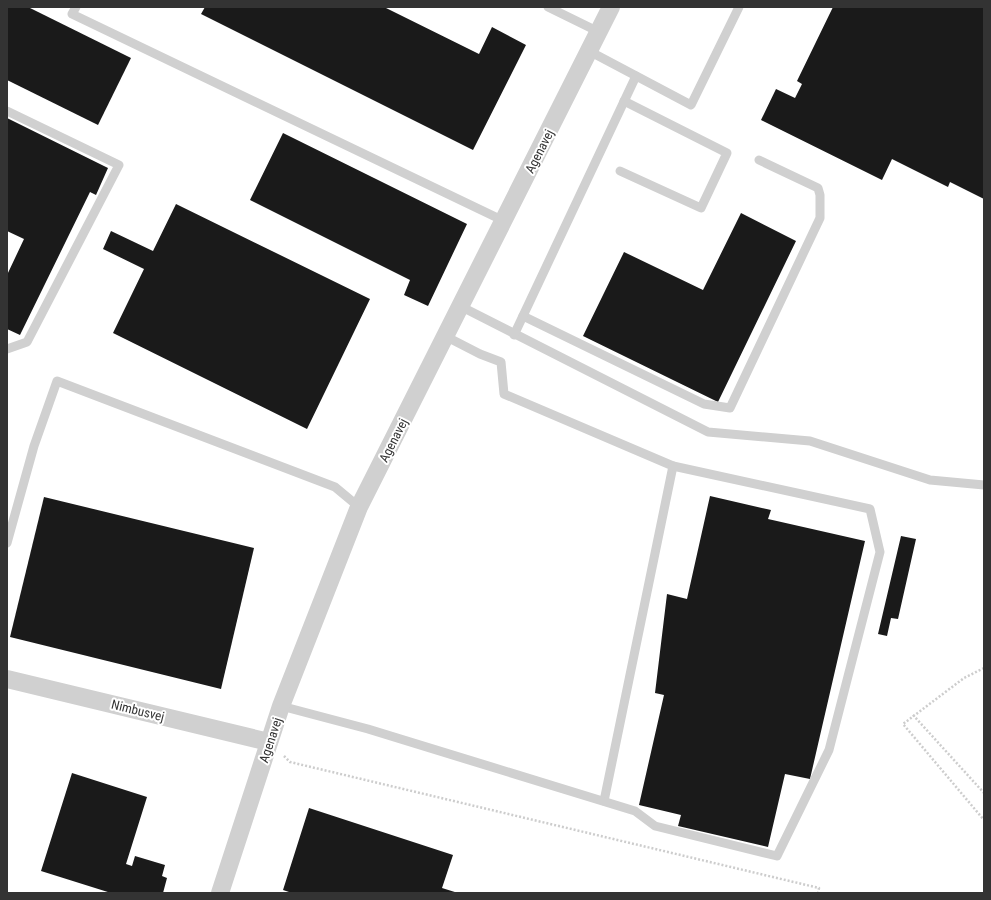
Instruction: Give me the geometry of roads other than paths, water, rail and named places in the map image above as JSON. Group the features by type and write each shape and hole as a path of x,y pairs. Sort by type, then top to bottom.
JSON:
{"street":[{"name":"Agenavej","path":"220,893 281,706 359,507 611,7"},
{"name":"Nimbusvej","path":"7,679 269,742"}],"lane":[{"path":"76,7 72,14 504,221"},
{"path":"548,7 599,32"},
{"path":"589,51 691,105 740,7"},
{"path":"514,335 636,76"},
{"path":"620,171 701,208 727,153 624,101"},
{"path":"7,110 118,165 27,342 7,349"},
{"path":"523,316 704,404 730,408 820,218 820,195 818,188 759,160"},
{"path":"460,306 514,335 708,432 810,441 930,480 984,485"},
{"path":"281,706 368,729 604,801 635,811 654,826 777,856 829,750 880,552 870,509 673,466 504,394 501,362 480,354 445,336"},
{"path":"7,543 34,446 57,380 335,487 359,507"},
{"path":"604,801 673,466"}]}
